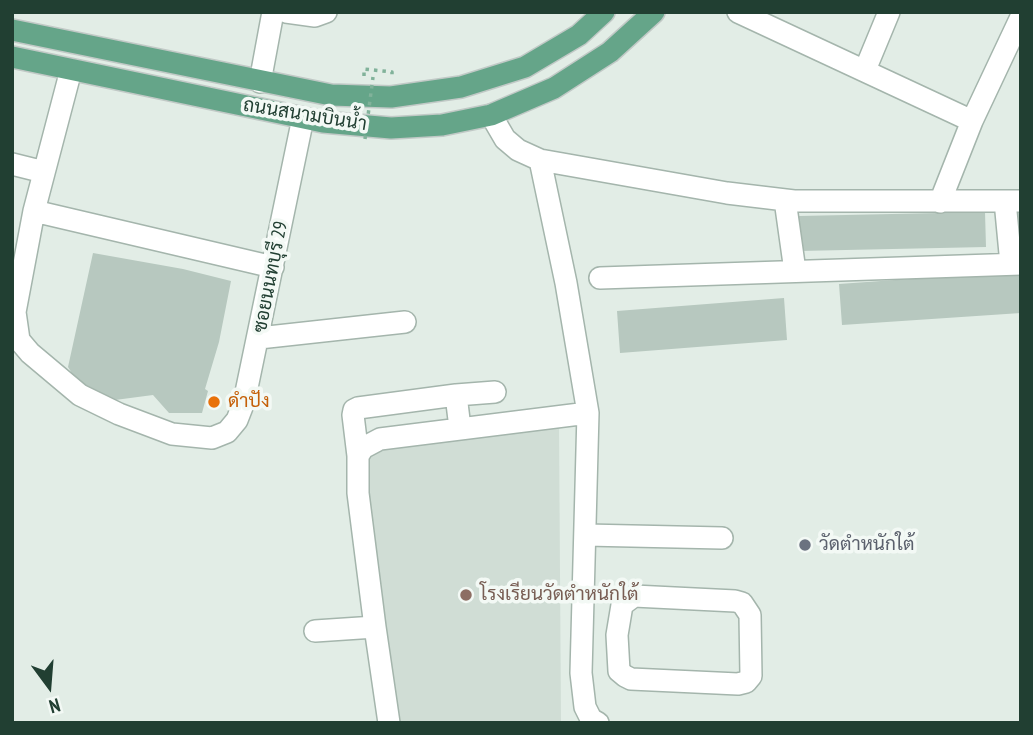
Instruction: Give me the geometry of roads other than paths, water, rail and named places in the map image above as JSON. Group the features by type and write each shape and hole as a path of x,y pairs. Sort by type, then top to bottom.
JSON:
{"main road":[{"name":"ถนนสนามบินน้ำ","path":"12,30 260,82 343,96 391,97 461,87 525,67 579,36 604,12"},
{"name":"ถนนสนามบินน้ำ","path":"12,57 346,125 390,128 442,125 491,115 554,88 610,52 653,12"}],"street":[{"path":"260,82 273,12"},
{"path":"286,12 315,16 326,12"},
{"path":"738,12 972,121"},
{"path":"865,70 889,12"},
{"path":"940,202 972,121 1021,17"},
{"path":"71,70 34,211 273,267"},
{"path":"491,115 505,139 519,150 540,160 727,193 785,200 1013,201 1016,264 600,278"},
{"name":"ซอยนนทบุรี 29","path":"34,211 15,312 19,340 30,353 80,395 119,414 173,434 212,438 227,432 237,420 244,402 303,118"},
{"path":"540,160 573,319 589,413 582,692 591,719 598,723"},
{"path":"12,164 44,172"},
{"path":"785,200 795,271"},
{"path":"259,338 405,322"},
{"path":"355,435 363,447 458,411 495,392"},
{"path":"390,723 358,493 354,410 589,413"},
{"path":"586,535 722,538"},
{"path":"634,596 742,603 750,615 751,676 746,682 738,684 631,679 619,671 617,635 622,605 634,596"},
{"path":"315,631 375,627"},
{"path":"583,631 617,635"}],"place":[{"name":"ดำปัง","path":"214,402"},
{"name":"วัดตำหนักใต้","path":"805,545"},
{"name":"โรงเรียนวัดตำหนักใต้","path":"466,595"}]}
